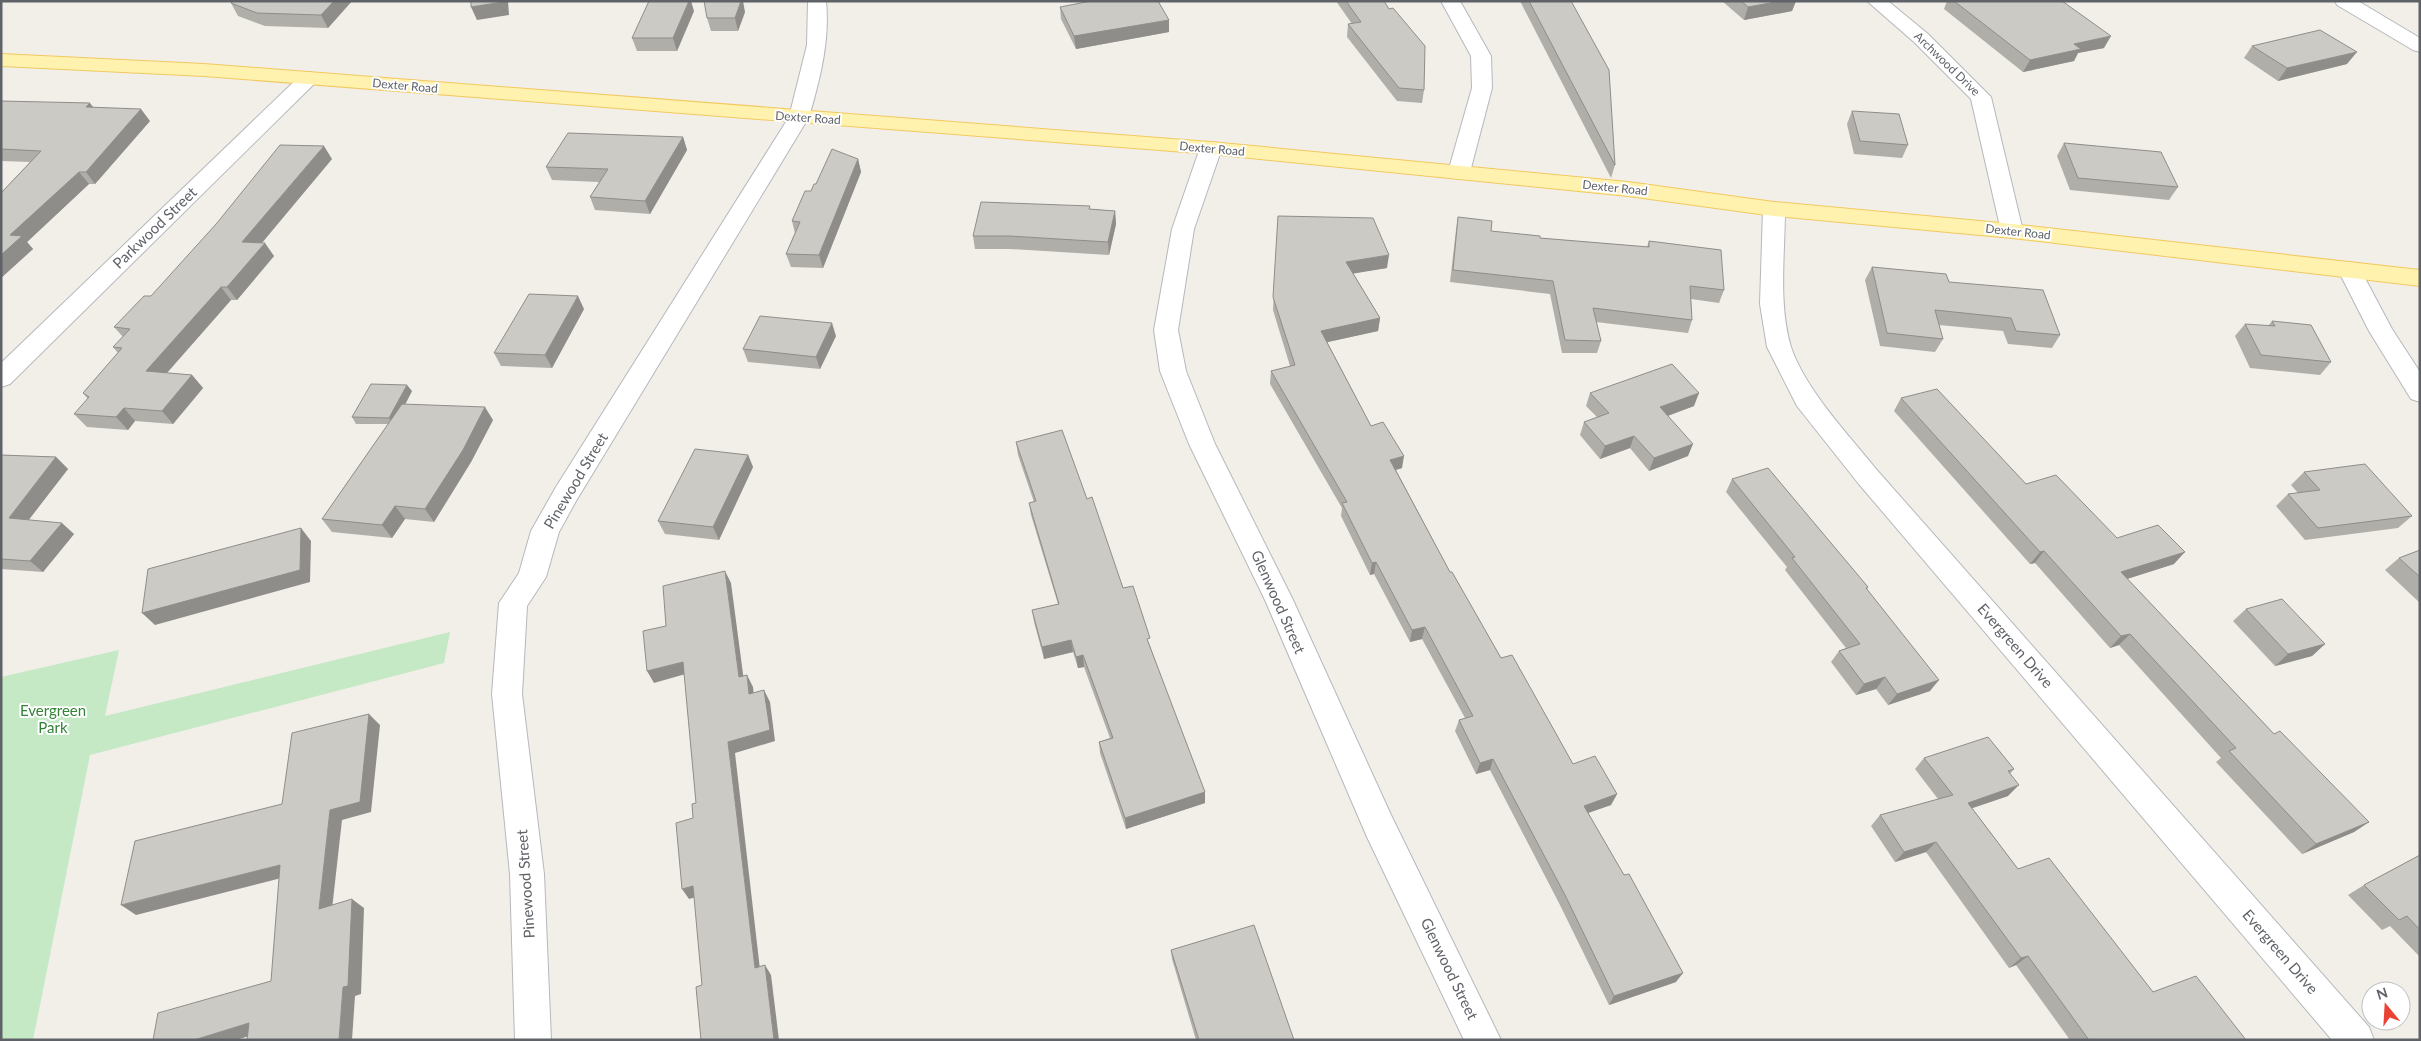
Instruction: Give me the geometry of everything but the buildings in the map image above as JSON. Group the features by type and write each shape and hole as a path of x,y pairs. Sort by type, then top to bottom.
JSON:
{"main road":[{"name":"Dexter Road","path":"1,60 204,70 1210,148 1628,189 1774,208 2012,230 2420,278"}],"street":[{"name":"Pinewood Street","path":"533,1040 527,874 507,694 513,603 532,577 545,531 566,494 798,117 812,74 819,16 816,1"},
{"path":"1450,1 1464,22 1481,56 1482,88 1459,172"},
{"name":"Archwood Drive","path":"1876,1 1922,38 1982,97 2012,230"},
{"path":"2344,1 2420,46"},
{"name":"Parkwood Street","path":"1,378 309,78"},
{"name":"Glenwood Street","path":"1210,148 1183,229 1166,330 1173,371 1202,444 1279,600 1379,826 1483,1040"},
{"name":"Evergreen Drive","path":"1774,208 1772,304 1779,347 1806,400 1873,483 2356,1040"},
{"path":"2350,270 2381,331 2420,393"}],"green space":[{"name":"Evergreen Park","path":"450,632 444,663 90,755 33,1040 1,1040 1,677 119,650 105,716"}]}
